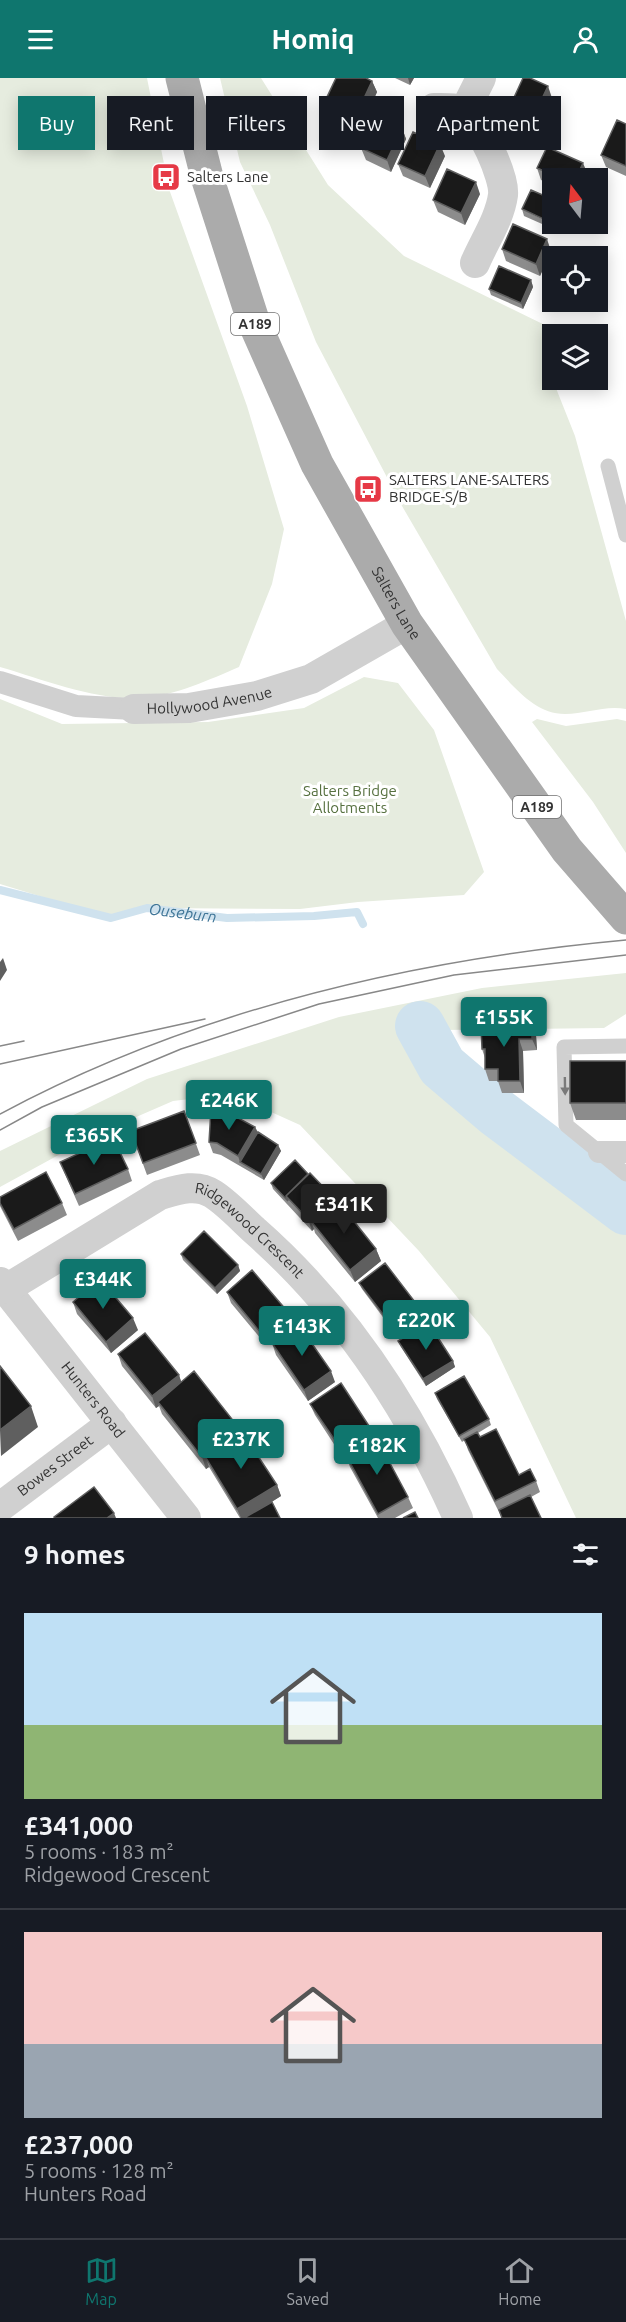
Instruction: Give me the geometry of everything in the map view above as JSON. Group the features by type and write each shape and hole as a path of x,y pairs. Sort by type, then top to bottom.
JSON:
{"main road":[{"name":"Salters Lane","path":"182,78 207,177 253,320 317,464 408,624 567,850 626,918"}],"street":[{"path":"472,96 481,78"},
{"path":"475,263 501,204 503,193 502,179 490,150"},
{"name":"Hollywood Avenue","path":"0,682 76,706 134,709 189,708 268,693 311,679 408,624"},
{"path":"599,1152 626,1152"},
{"name":"Ridgewood Crescent","path":"3,1286 160,1196 185,1187 212,1193 268,1243 334,1312 393,1392 442,1481 458,1518"},
{"name":"Hunters Road","path":"3,1286 186,1518"},
{"name":"Bowes Street","path":"0,1507 112,1424"}],"lane":[{"path":"608,466 626,535"},
{"path":"626,1046 564,1047 566,1125 626,1174"}],"green space":[{"path":"0,78 147,78 151,96 107,96 107,150 161,150 169,189 247,406 284,529 272,584 239,667 167,694 143,698 107,696 89,693 0,667"},
{"path":"220,78 261,78 272,96 224,96"},
{"path":"237,150 306,150 328,185 404,256 543,324 542,390 557,390 575,436 626,621 626,709 611,708 573,714 545,710 527,699 497,669 402,506 316,342 270,225 240,162"},
{"name":"Salters Bridge Allotments","path":"364,677 398,683 434,730 484,872 464,895 358,902 300,909 147,908 111,918 0,884 0,699 62,724 208,722 304,708"},
{"path":"537,719 566,726 617,719 626,721 626,853 593,802 532,722"},
{"path":"626,973 626,1014 604,1028 441,1030 460,1062 487,1092 554,1136 626,1195 626,1518 576,1518 490,1337 419,1251 300,1125 231,1094 173,1101 97,1134 0,1187 0,1151 147,1079 339,1017 482,988"}],"building":[{"path":"336,78 366,78 372,81 365,96 327,96"},
{"path":"523,78 530,78 548,86 543,96 515,96"},
{"path":"617,120 626,124 626,166 601,155"},
{"path":"413,132 416,133 416,150 437,150 425,176 398,164"},
{"path":"365,150 392,150 387,160"},
{"path":"546,150 554,150 583,163 581,168 542,168 542,170 537,168"},
{"path":"447,169 476,182 461,213 433,200"},
{"path":"531,190 542,195 542,218 522,209"},
{"path":"513,224 547,239 536,264 502,249"},
{"path":"499,266 531,280 521,303 489,289"},
{"path":"532,1023 532,1039 519,1039 520,1081 498,1081 498,1069 485,1069 481,1024"},
{"path":"570,1061 626,1061 626,1103 570,1103"},
{"path":"211,1109 225,1111 255,1127 238,1156 217,1143 209,1142"},
{"path":"184,1111 196,1143 143,1163 131,1131"},
{"path":"258,1132 278,1145 261,1174 240,1162"},
{"path":"113,1138 128,1169 75,1194 60,1162"},
{"path":"295,1160 308,1174 286,1196 288,1201 271,1183"},
{"path":"46,1172 62,1203 14,1229 0,1203 0,1197"},
{"path":"310,1173 332,1196 308,1219 286,1196"},
{"path":"337,1200 376,1249 350,1270 311,1221"},
{"path":"204,1231 238,1265 215,1288 181,1254"},
{"path":"385,1263 415,1302 389,1322 359,1283"},
{"path":"252,1270 287,1311 261,1333 227,1292"},
{"path":"100,1279 133,1318 106,1342 73,1302"},
{"path":"428,1322 453,1361 423,1379 398,1341"},
{"path":"299,1325 331,1371 304,1390 272,1343"},
{"path":"145,1333 179,1375 152,1396 118,1354"},
{"path":"0,1366 31,1406 0,1430"},
{"path":"194,1371 239,1428 202,1457 158,1402"},
{"path":"464,1376 489,1419 459,1436 435,1393"},
{"path":"341,1383 371,1429 341,1449 310,1404"},
{"path":"496,1429 519,1475 530,1469 536,1481 495,1501 464,1439 477,1432 480,1437"},
{"path":"241,1430 277,1485 237,1509 206,1458"},
{"path":"377,1439 408,1497 378,1514 346,1455"},
{"path":"94,1487 114,1513 107,1518 54,1517"},
{"path":"530,1495 541,1518 502,1518 499,1510"},
{"path":"272,1502 280,1518 244,1518"},
{"path":"415,1512 418,1518 403,1518"}],"waterway":[{"name":"Ouseburn","path":"0,890 111,918 147,908 227,918 314,916 357,912 363,924"},
{"name":"Ouseburn","path":"420,1026 442,1066 496,1112 626,1210"}],"tram line":[{"path":"0,1114 74,1077 149,1046 226,1019 304,996 383,976 464,961 626,940"},
{"path":"0,1130 42,1107 181,1049 319,1004 454,975 626,955"},
{"path":"0,1064 205,1019"},
{"path":"0,1046 24,1041"}],"place":[{"name":"Salters Lane","path":"166,177"},
{"name":"SALTERS LANE-SALTERS BRIDGE-S/B","path":"368,489"}]}
